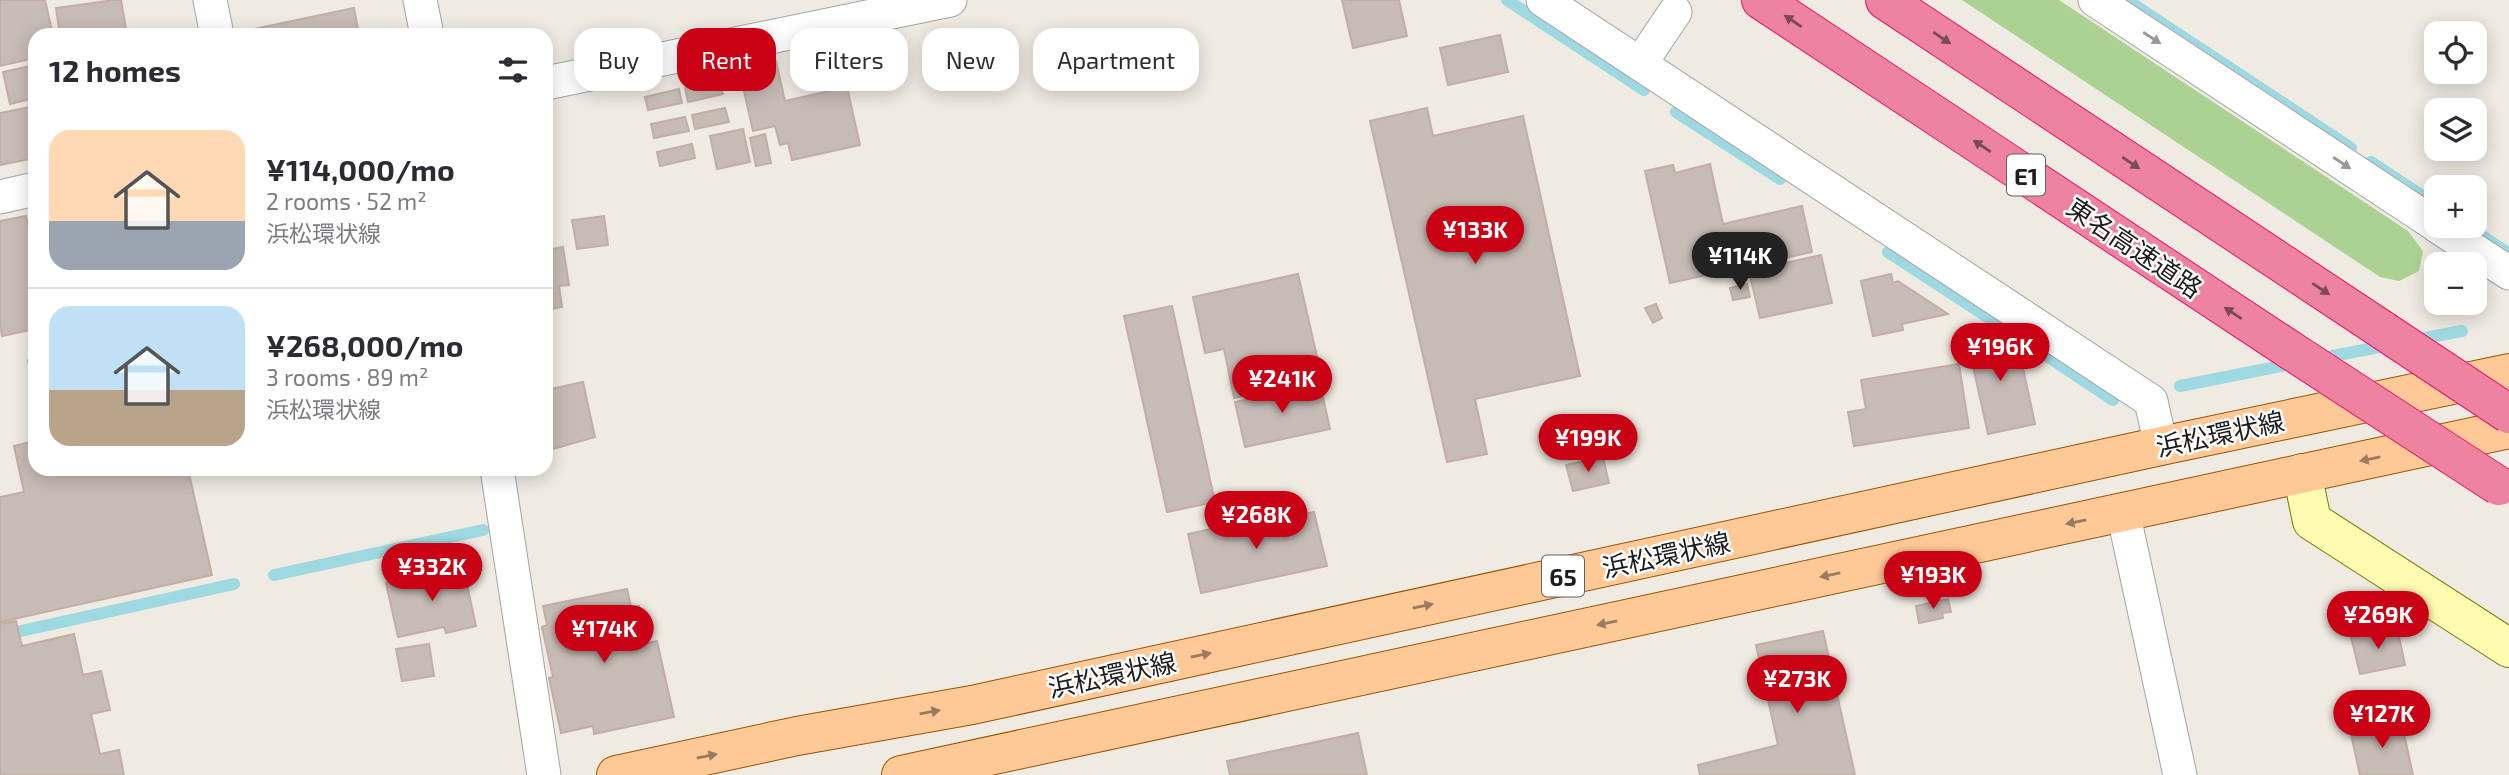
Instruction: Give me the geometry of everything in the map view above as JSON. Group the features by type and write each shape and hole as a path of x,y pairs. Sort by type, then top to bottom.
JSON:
{"highway":[{"name":"東名高速道路","path":"1761,0 2504,490"},
{"path":"1885,0 2509,414"}],"main road":[{"name":"浜松環状線","path":"616,775 797,736 972,705 2161,446 2509,373"},
{"name":"浜松環状線","path":"901,775 2509,429"}],"street":[{"path":"209,0 215,28"},
{"path":"420,0 426,28"},
{"path":"553,82 950,0"},
{"path":"1543,0 2151,401 2161,446"},
{"path":"2095,0 2424,216"},
{"path":"1640,64 1675,12"},
{"path":"0,197 28,191"},
{"path":"2456,238 2509,273"},
{"path":"2302,473 2312,521 2509,648"},
{"path":"498,476 544,775"},
{"path":"2123,512 2180,775"}],"green space":[{"path":"1962,0 2059,0 2408,231 2423,251 2419,271 2399,281 2380,277"}],"building":[{"path":"0,0 45,0 51,28 28,28 28,60 0,66"},
{"path":"121,0 126,28 59,28 56,8"},
{"path":"1342,0 1399,0 1407,36 1353,48"},
{"path":"354,8 358,28 259,28"},
{"path":"1500,35 1508,72 1448,85 1440,48"},
{"path":"776,61 785,101 829,91 848,91 860,145 792,160 788,143 780,145 775,126 753,131 744,91 776,91"},
{"path":"28,67 28,100 10,104 3,72"},
{"path":"677,89 682,103 648,110 645,97"},
{"path":"686,91 722,91 723,94 688,102"},
{"path":"28,107 28,159 0,165 0,113"},
{"path":"725,108 729,122 695,129 692,115"},
{"path":"1427,108 1433,136 1523,116 1580,376 1475,399 1487,454 1447,462 1370,121"},
{"path":"685,117 689,131 654,138 651,124"},
{"path":"743,129 750,162 717,169 710,136"},
{"path":"765,134 771,163 756,166 750,138"},
{"path":"692,144 695,158 660,166 657,152"},
{"path":"1710,164 1723,224 1802,206 1812,252 1670,283 1645,171 1673,165 1675,173"},
{"path":"26,216 28,225 28,330 2,336 0,325 0,221"},
{"path":"604,216 608,245 577,249 572,220"},
{"path":"563,247 569,285 559,286 562,307 553,309 553,249"},
{"path":"1821,255 1832,303 1760,318 1749,271"},
{"path":"1298,274 1322,378 1234,398 1224,349 1205,353 1193,297"},
{"path":"1891,274 1893,283 1898,281 1948,314 1902,324 1903,330 1873,336 1861,281"},
{"path":"1747,284 1750,297 1733,300 1730,288"},
{"path":"1656,304 1662,318 1653,323 1645,308"},
{"path":"1172,306 1215,502 1167,512 1124,316"},
{"path":"1990,325 1996,354 2019,349 2035,424 1988,434 1965,330"},
{"path":"1959,364 1969,428 1854,446 1848,412 1866,409 1861,380"},
{"path":"583,382 595,437 553,449 553,388"},
{"path":"1320,384 1330,429 1245,447 1235,402"},
{"path":"28,443 28,476 190,476 212,575 0,622 0,497 24,492 14,446"},
{"path":"1603,457 1609,483 1573,491 1566,465"},
{"path":"1314,512 1327,566 1201,593 1188,534 1252,520 1253,525"},
{"path":"463,566 476,626 446,633 444,627 398,637 386,583"},
{"path":"627,589 631,607 639,606 648,643 657,641 674,717 594,734 593,726 561,733 549,678 553,677 542,627 547,625 543,606"},
{"path":"1948,599 1951,612 1942,613 1943,618 1919,623 1916,606"},
{"path":"16,621 22,646 74,634 83,675 101,671 110,710 91,714 100,754 119,750 124,775 0,775 0,624"},
{"path":"2397,627 2405,665 2360,674 2351,637"},
{"path":"1823,631 1855,775 1700,775 1698,765 1778,745 1756,645"},
{"path":"429,644 434,676 402,681 396,649"},
{"path":"2401,720 2413,775 2360,775 2350,730"},
{"path":"1358,733 1367,775 1230,775 1227,761"}],"waterway":[{"path":"1507,0 1644,90"},
{"path":"2127,0 2351,148"},
{"path":"1676,112 1780,179"},
{"path":"2371,162 2424,197"},
{"path":"2485,238 2508,253"},
{"path":"1888,252 1995,322"},
{"path":"2414,340 2462,331"},
{"path":"2023,340 2113,400"},
{"path":"2318,359 2389,345"},
{"path":"2180,386 2296,363"},
{"path":"274,575 483,530"},
{"path":"21,631 234,584"}]}
